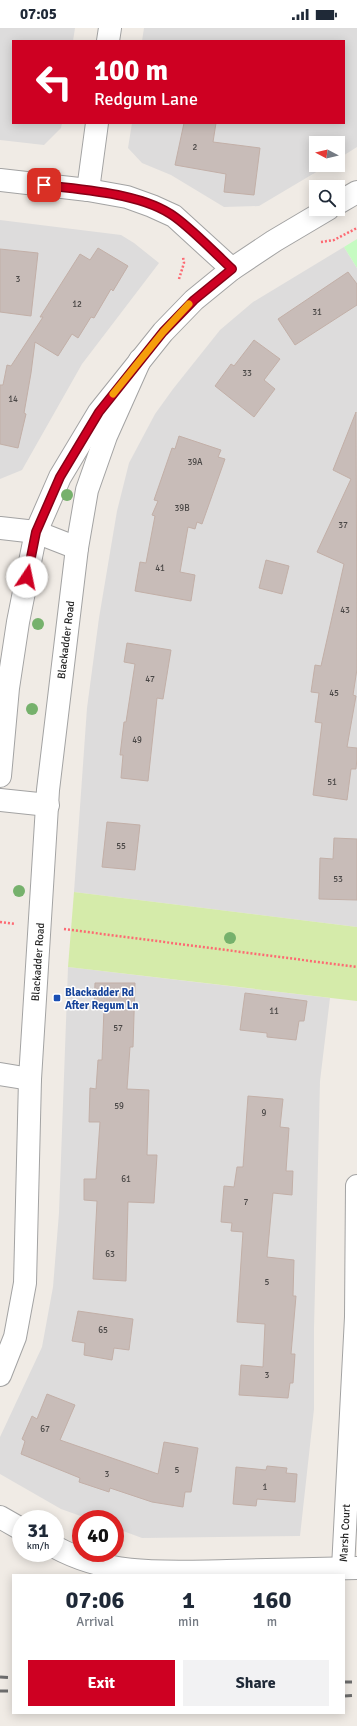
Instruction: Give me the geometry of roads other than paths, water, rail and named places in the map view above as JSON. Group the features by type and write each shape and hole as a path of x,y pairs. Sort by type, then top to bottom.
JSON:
{"street":[{"path":"108,40 110,28"},
{"path":"88,190 97,124"},
{"path":"0,180 88,190 127,197 152,206 174,216 232,269"},
{"path":"345,199 357,192"},
{"name":"Blackadder Road","path":"0,776 8,688 18,622 36,532 60,477 99,412 140,360 194,300 232,269 274,241 316,216"},
{"name":"Blackadder Road","path":"0,1375 15,1337 25,1283 30,1078 48,805 77,548 90,484 106,436 140,360"},
{"path":"0,528 36,532 77,548"},
{"path":"0,800 48,805"},
{"path":"0,1074 30,1078"},
{"name":"Marsh Court","path":"350,1568 356,1317 357,1186"},
{"path":"0,1517 12,1524"},
{"path":"64,1552 105,1566 147,1572 350,1568"}],"railway":[{"path":"0,1677 12,1678"},
{"path":"345,1682 357,1682"},
{"path":"0,1691 12,1691"},
{"path":"345,1696 357,1695"}],"place":[{"name":"Blackadder Rd After Regum Ln","path":"57,998"}]}
